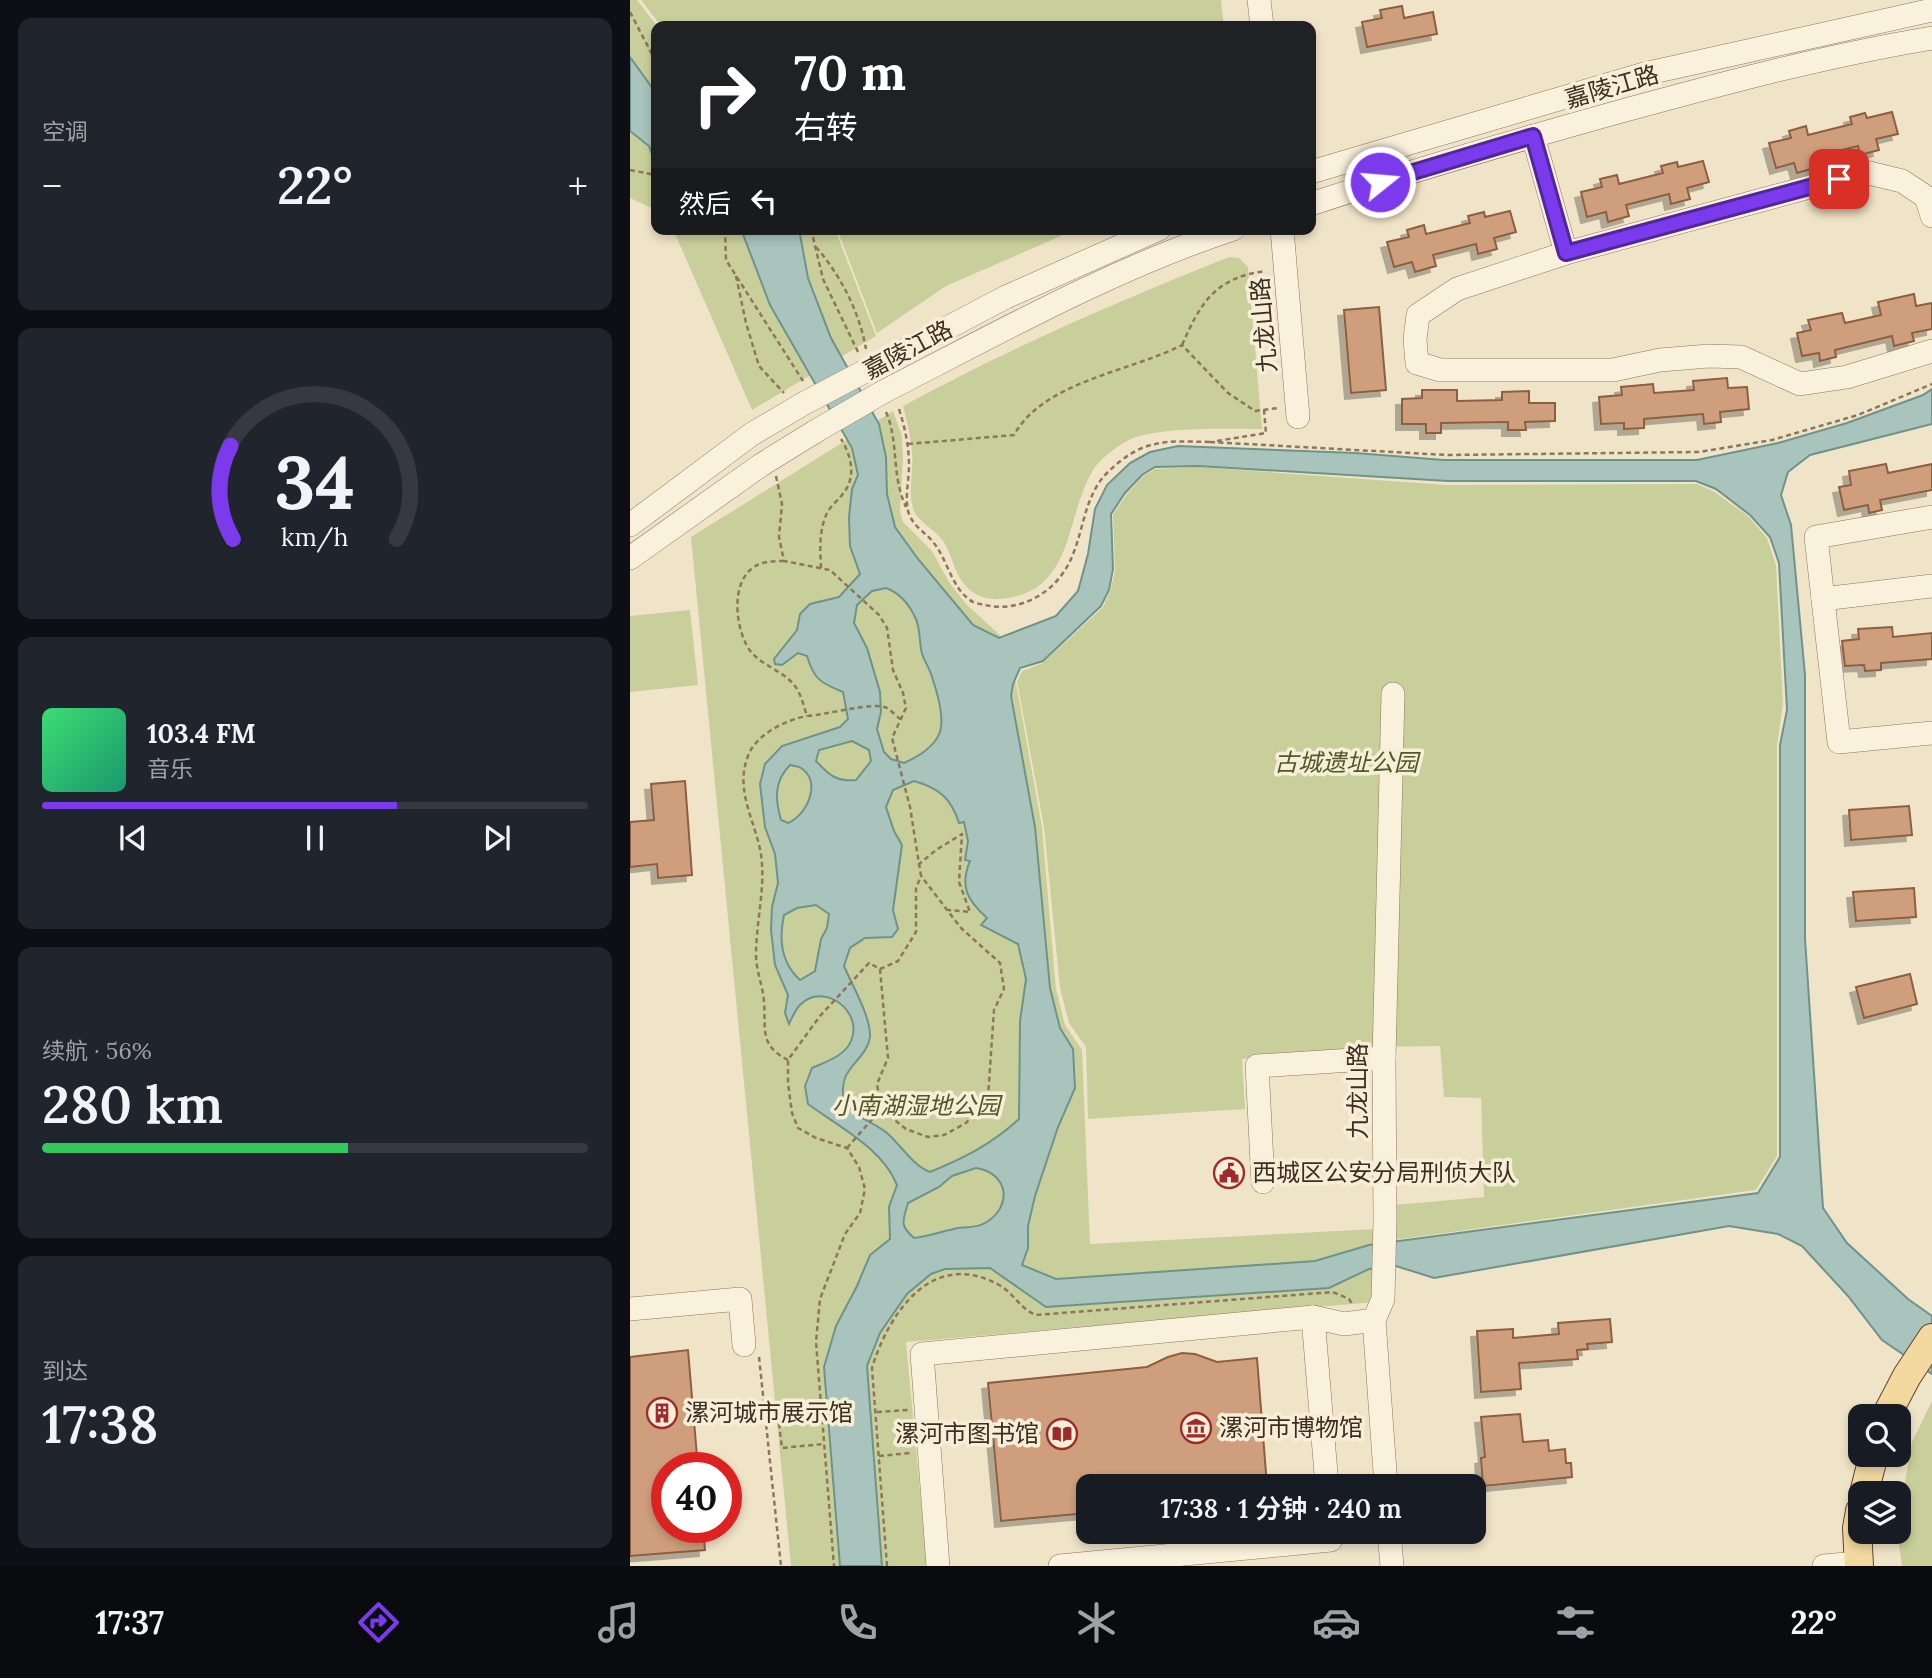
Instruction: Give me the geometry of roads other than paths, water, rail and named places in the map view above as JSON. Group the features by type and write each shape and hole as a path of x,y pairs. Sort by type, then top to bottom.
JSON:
{"main road":[{"path":"1892,1404 1932,1338"},
{"path":"1857,1544 1858,1565"}],"street":[{"path":"1259,0 1261,21"},
{"name":"嘉陵江路","path":"1316,171 1644,74 1932,10"},
{"name":"嘉陵江路","path":"1316,202 1533,136 1701,89 1855,51 1932,38"},
{"path":"1533,136 1566,253"},
{"path":"1932,216 1926,197 1902,181 1865,172 1566,253 1457,289 1418,314 1415,340 1417,363 1440,370 1613,370 1660,360 1709,356 1741,357 1800,384 1847,377 1932,351"},
{"name":"嘉陵江路","path":"630,525 793,400 868,358 1146,235"},
{"name":"嘉陵江路","path":"630,558 761,465 816,431 891,401 1029,314 1188,244 1215,235"},
{"name":"九龙山路","path":"1283,235 1298,411"},
{"path":"1932,517 1816,537 1839,742 1932,733"},
{"path":"1823,599 1932,586"},
{"name":"九龙山路","path":"1385,1474 1378,1310 1385,1220 1384,1058 1393,694"},
{"path":"1263,1182 1257,1066 1384,1058"},
{"path":"630,1309 740,1299 744,1345"},
{"path":"938,1566 922,1354 1313,1317 1344,1324 1378,1310"},
{"path":"1313,1317 1326,1474"},
{"path":"1060,1566 1289,1544"},
{"path":"1390,1544 1392,1566"},
{"path":"1824,1566 1858,1565"}],"water":[{"path":"630,57 651,86 651,152 649,146 630,131"},
{"path":"743,235 800,235 808,278 831,338 879,424 886,457 887,494 895,527 973,625 999,638 1056,616 1078,591 1088,554 1095,509 1107,485 1130,463 1150,452 1178,446 1355,453 1444,460 1697,460 1778,443 1847,423 1923,395 1932,389 1932,424 1810,455 1788,472 1781,495 1791,525 1805,675 1805,939 1823,1208 1847,1243 1908,1299 1932,1316 1932,1374 1882,1340 1848,1296 1802,1246 1778,1234 1729,1226 1434,1278 1396,1266 1369,1269 1329,1288 1046,1307 990,1268 945,1269 931,1274 907,1294 880,1333 867,1366 882,1566 840,1566 824,1367 836,1326 870,1255 890,1239 889,1207 897,1185 881,1160 870,1149 808,1104 805,1086 812,1068 844,1051 851,1041 852,1019 839,1003 820,996 809,998 800,1005 789,1024 785,1013 788,995 775,965 771,930 772,907 778,883 775,854 765,827 760,784 765,764 782,746 840,727 848,719 843,692 819,680 807,656 798,653 782,665 775,664 774,659 797,630 800,614 810,604 839,597 860,574 850,546 852,489 858,475 852,448 770,305","holes":["1198,466 1448,481 1696,481 1716,489 1750,515 1770,537 1779,563 1787,710 1780,745 1780,1157 1758,1193 1369,1245 1315,1261 1056,1279 1022,1265 1028,1248 1028,1226 1035,1196 1058,1127 1075,1088 1073,1049 1060,1028 1050,988 1035,827 1011,696 1020,668 1043,661 1101,606 1109,590 1113,569 1111,514 1125,493 1142,475 1155,467","886,588 901,598 911,609 917,622 922,652 931,674 941,718 940,732 934,743 904,763 891,759 884,752 877,729 881,712 880,692 867,648 854,623 857,605 872,591","852,741 869,750 871,761 856,780 843,780 833,776 816,761 819,750","790,765 801,768 811,782 810,798 806,806 788,823 781,820 777,791","914,781 930,787 948,801 959,823 964,822 968,841 965,860 970,861 965,878 967,893 987,918 981,925 1018,944 1026,979 1020,1021 1019,1119 977,1150 930,1172 913,1160 882,1129 856,1113 843,1095 845,1078 866,1049 870,1037 864,1011 844,966 850,948 865,938 892,937 898,929 893,910 902,845 886,807 893,790","816,905 829,914 815,971 800,980 785,958 782,932 784,915 797,908","976,1168 995,1176 1003,1191 1000,1208 982,1225 914,1238 904,1226 908,1203 939,1187 952,1176"]}],"place":[{"name":"西城区公安分局刑侦大队","path":"1229,1173"},
{"name":"漯河城市展示馆","path":"662,1413"},
{"name":"漯河市博物馆","path":"1196,1428"},
{"name":"漯河市图书馆","path":"1062,1434"}],"park label":[{"name":"古城遗址公园","path":"1346,763"},
{"name":"小南湖湿地公园","path":"916,1106"}]}
